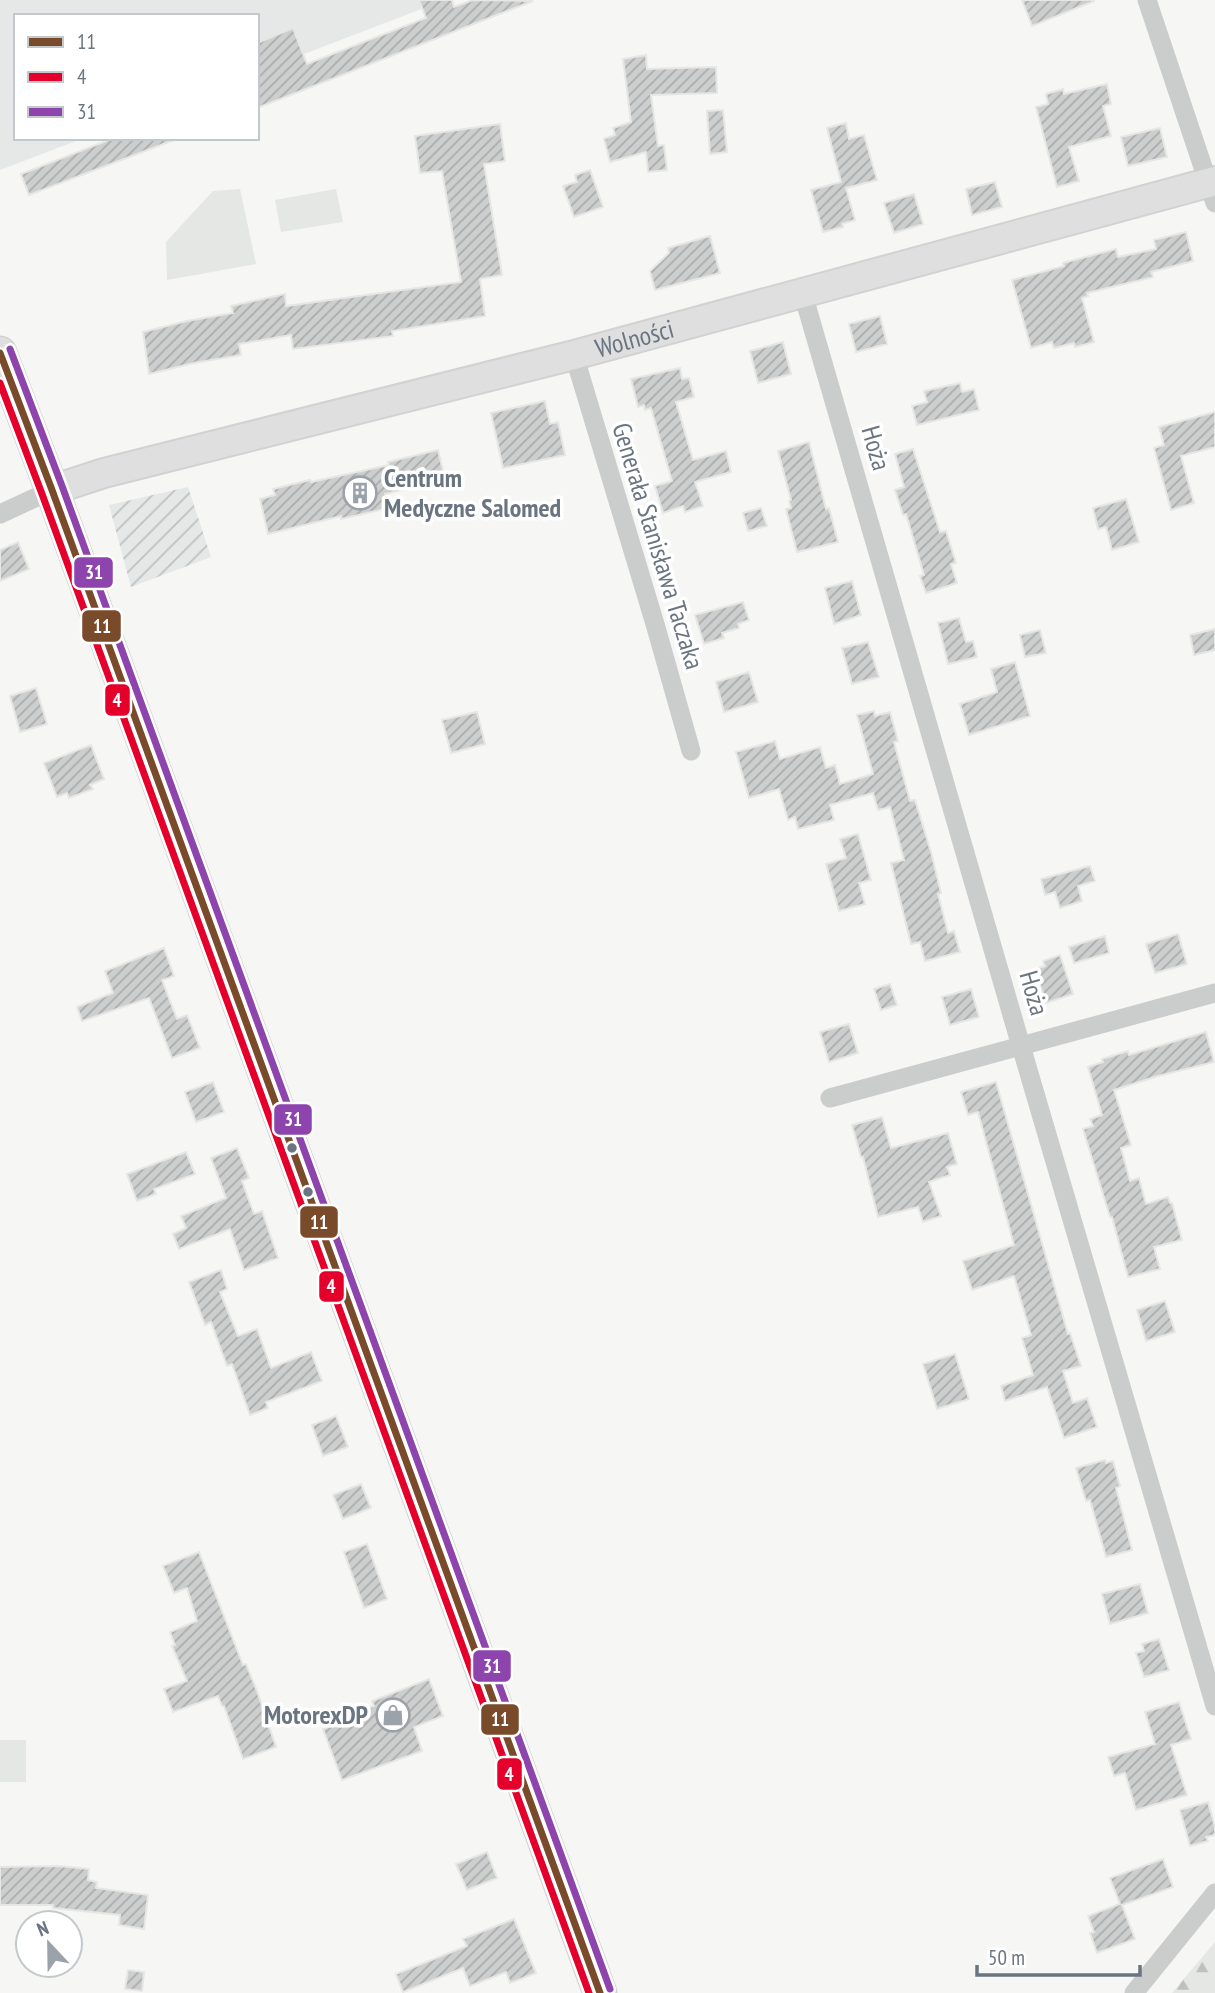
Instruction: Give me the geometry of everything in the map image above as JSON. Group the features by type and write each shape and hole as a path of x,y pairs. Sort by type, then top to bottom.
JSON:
{"main road":[{"path":"0,352 600,1993"}],"street":[{"path":"1147,0 1213,189"},
{"name":"Wolności","path":"52,490 104,473 574,355 1213,189"},
{"name":"Hoża","path":"803,294 1215,1706"},
{"name":"Generała Stanisława Taczaka","path":"574,355 691,751"},
{"path":"0,514 52,490"},
{"path":"830,1098 1215,993"},
{"path":"1134,1993 1215,1894"}],"shaded area":[{"path":"0,0 445,0 259,71 259,14 14,14 14,140 79,140 0,170"},
{"path":"188,487 211,557 131,587 109,505"}],"green space":[{"path":"240,189 256,264 167,280 166,242 213,191"},
{"path":"336,189 343,222 281,232 275,200"},
{"path":"0,1740 26,1740 26,1782 0,1782"},
{"path":"1215,1942 1215,1993 1172,1993"}],"building":[{"path":"419,0 452,0 454,7 473,0 533,1 259,107 259,42 293,28 307,64 426,18"},
{"path":"1022,0 1094,0 1094,1 1032,26"},
{"path":"646,55 647,69 716,67 717,93 651,95 658,146 664,145 667,170 648,172 646,152 610,162 604,139 615,135 613,128 631,122 623,59"},
{"path":"1107,84 1111,104 1103,106 1111,136 1069,147 1079,181 1057,187 1036,107 1048,104 1046,94 1063,89 1064,94"},
{"path":"723,110 727,152 710,154 707,111"},
{"path":"846,123 849,139 864,135 877,180 846,188 855,220 842,224 843,227 823,232 811,190 841,182 827,128"},
{"path":"500,124 505,161 484,164 502,275 480,279 485,316 392,331 393,336 293,349 291,335 239,344 241,355 149,374 143,332 233,313 231,306 285,294 286,306 461,282 442,171 420,173 415,136"},
{"path":"1160,128 1167,157 1128,166 1121,137"},
{"path":"109,140 174,140 29,195 21,174"},
{"path":"590,170 603,207 574,217 563,186 577,182 575,175"},
{"path":"995,182 1002,207 972,215 966,189"},
{"path":"914,194 923,224 894,233 884,203"},
{"path":"1186,232 1193,261 1151,272 1153,277 1087,293 1088,296 1082,298 1094,342 1075,347 1074,343 1054,348 1052,342 1031,348 1012,280 1116,249 1118,257 1156,249 1154,240"},
{"path":"710,236 720,273 655,290 650,271 669,253 668,248"},
{"path":"880,316 887,344 856,352 849,324"},
{"path":"783,342 791,374 758,383 750,351"},
{"path":"680,368 682,379 689,378 694,397 676,402 693,460 726,451 731,472 695,482 703,506 685,512 683,506 663,513 655,486 672,481 651,408 645,410 644,405 638,407 631,379"},
{"path":"960,383 962,392 974,389 979,410 917,425 912,406 927,402 924,391"},
{"path":"545,401 550,424 558,422 565,455 503,468 491,413"},
{"path":"1215,412 1215,447 1181,456 1194,503 1171,510 1154,448 1164,445 1159,427"},
{"path":"809,442 826,509 829,508 838,542 797,552 786,509 791,508 791,500 778,451"},
{"path":"913,449 940,532 946,531 956,563 951,564 957,583 926,593 920,576 924,575 906,514 903,515 895,490 904,487 895,454"},
{"path":"438,450 445,479 385,494 389,508 341,519 341,516 268,534 260,499 275,495 273,489 389,465 388,462"},
{"path":"1126,499 1139,542 1112,550 1106,527 1098,529 1093,508"},
{"path":"761,508 767,526 748,531 743,513"},
{"path":"18,542 29,569 0,581 0,550"},
{"path":"852,581 861,615 834,624 825,588"},
{"path":"743,602 749,620 738,624 739,628 722,633 724,638 704,644 695,615"},
{"path":"959,618 966,642 973,641 977,657 948,664 938,623"},
{"path":"1215,629 1215,650 1194,655 1190,635"},
{"path":"1040,630 1046,653 1025,657 1020,635"},
{"path":"868,642 879,677 852,684 842,648"},
{"path":"1015,662 1030,716 969,735 960,704 997,692 991,669"},
{"path":"749,672 758,702 724,712 716,682"},
{"path":"36,688 47,724 20,732 10,696"},
{"path":"874,711 875,716 890,712 898,741 894,742 910,801 915,800 931,852 948,933 954,931 960,952 925,961 920,942 911,944 891,863 904,860 890,807 878,810 873,793 830,805 834,820 798,829 795,817 788,820 779,789 749,798 736,752 775,741 780,759 820,747 826,768 835,765 840,784 873,774 857,715"},
{"path":"477,712 485,744 451,753 442,720"},
{"path":"91,745 104,779 90,785 93,789 69,798 67,793 57,797 44,763"},
{"path":"858,834 871,880 859,883 865,904 839,911 826,864 846,858 840,839"},
{"path":"1090,866 1095,881 1078,886 1082,901 1060,908 1055,892 1045,895 1041,879"},
{"path":"1178,934 1187,964 1155,973 1146,944"},
{"path":"1105,936 1109,953 1074,963 1069,947"},
{"path":"164,948 174,976 162,980 177,1019 187,1015 200,1048 172,1058 149,998 82,1021 77,1007 113,993 105,971"},
{"path":"1060,955 1073,994 1046,1003 1035,969 1045,966 1043,961"},
{"path":"890,984 897,1005 881,1010 874,989"},
{"path":"971,989 979,1017 950,1025 942,997"},
{"path":"849,1024 858,1053 829,1062 820,1032"},
{"path":"1206,1032 1214,1062 1114,1090 1131,1145 1121,1148 1130,1181 1139,1178 1146,1204 1168,1197 1182,1240 1154,1247 1160,1269 1128,1277 1112,1217 1083,1129 1093,1126 1090,1119 1102,1115 1088,1067 1103,1062 1102,1059 1128,1051 1129,1055"},
{"path":"213,1082 224,1112 196,1122 185,1092"},
{"path":"996,1082 1068,1334 1070,1333 1081,1366 1063,1371 1073,1403 1087,1398 1097,1427 1064,1438 1047,1387 1005,1401 1001,1386 1033,1375 1022,1338 1031,1335 1014,1276 972,1290 963,1261 1014,1245 978,1112 968,1115 961,1092"},
{"path":"882,1117 891,1148 948,1133 957,1164 947,1167 950,1175 929,1182 941,1216 923,1222 918,1207 878,1217 852,1125"},
{"path":"237,1148 249,1178 242,1181 254,1214 262,1211 278,1258 244,1270 230,1229 179,1249 173,1234 186,1228 181,1216 226,1198 211,1158"},
{"path":"186,1152 195,1174 154,1189 156,1194 137,1201 127,1174"},
{"path":"221,1270 227,1289 220,1292 238,1336 257,1329 271,1368 311,1352 322,1381 266,1402 268,1408 250,1415 232,1364 227,1366 211,1322 205,1325 189,1282"},
{"path":"1165,1301 1175,1332 1146,1341 1137,1310"},
{"path":"955,1354 969,1399 937,1409 923,1364"},
{"path":"336,1416 348,1447 323,1456 312,1425"},
{"path":"1105,1460 1106,1463 1113,1461 1120,1486 1116,1488 1132,1550 1106,1557 1090,1500 1086,1501 1076,1468"},
{"path":"361,1484 371,1508 343,1519 333,1495"},
{"path":"367,1544 387,1599 364,1608 344,1552"},
{"path":"199,1552 243,1665 246,1664 257,1691 276,1747 243,1759 218,1696 173,1712 164,1689 187,1681 172,1646 175,1645 170,1632 197,1621 187,1588 174,1593 163,1566"},
{"path":"1140,1584 1148,1613 1110,1624 1102,1594"},
{"path":"1159,1639 1169,1670 1144,1677 1136,1653 1144,1651 1142,1644"},
{"path":"429,1679 443,1716 414,1727 422,1751 342,1780 323,1729 374,1706 372,1701"},
{"path":"1179,1702 1191,1739 1171,1745 1187,1795 1136,1810 1125,1773 1114,1776 1108,1757 1155,1744 1145,1712"},
{"path":"1208,1802 1215,1835 1206,1837 1208,1841 1190,1846 1180,1810"},
{"path":"487,1852 497,1878 467,1890 456,1864"},
{"path":"1163,1859 1173,1887 1122,1905 1135,1939 1097,1953 1088,1916 1120,1904 1110,1878"},
{"path":"58,1866 89,1869 88,1880 97,1882 96,1888 148,1895 144,1929 119,1925 120,1915 84,1911 84,1909 53,1908 53,1905 0,1905 0,1867"},
{"path":"514,1919 536,1973 510,1983 506,1972 470,1986 463,1968 403,1992 396,1974 467,1946 463,1939"},
{"path":"128,1970 144,1972 142,1991 125,1989"}],"transit line":[{"name":"31","path":"10,349 610,1989"},
{"name":"11","path":"0,353 600,1993"},
{"name":"4","path":"0,383 589,1993"}],"place":[{"name":"Centrum Medyczne Salomed","path":"360,493"},
{"name":"MotorexDP","path":"393,1715"}]}
